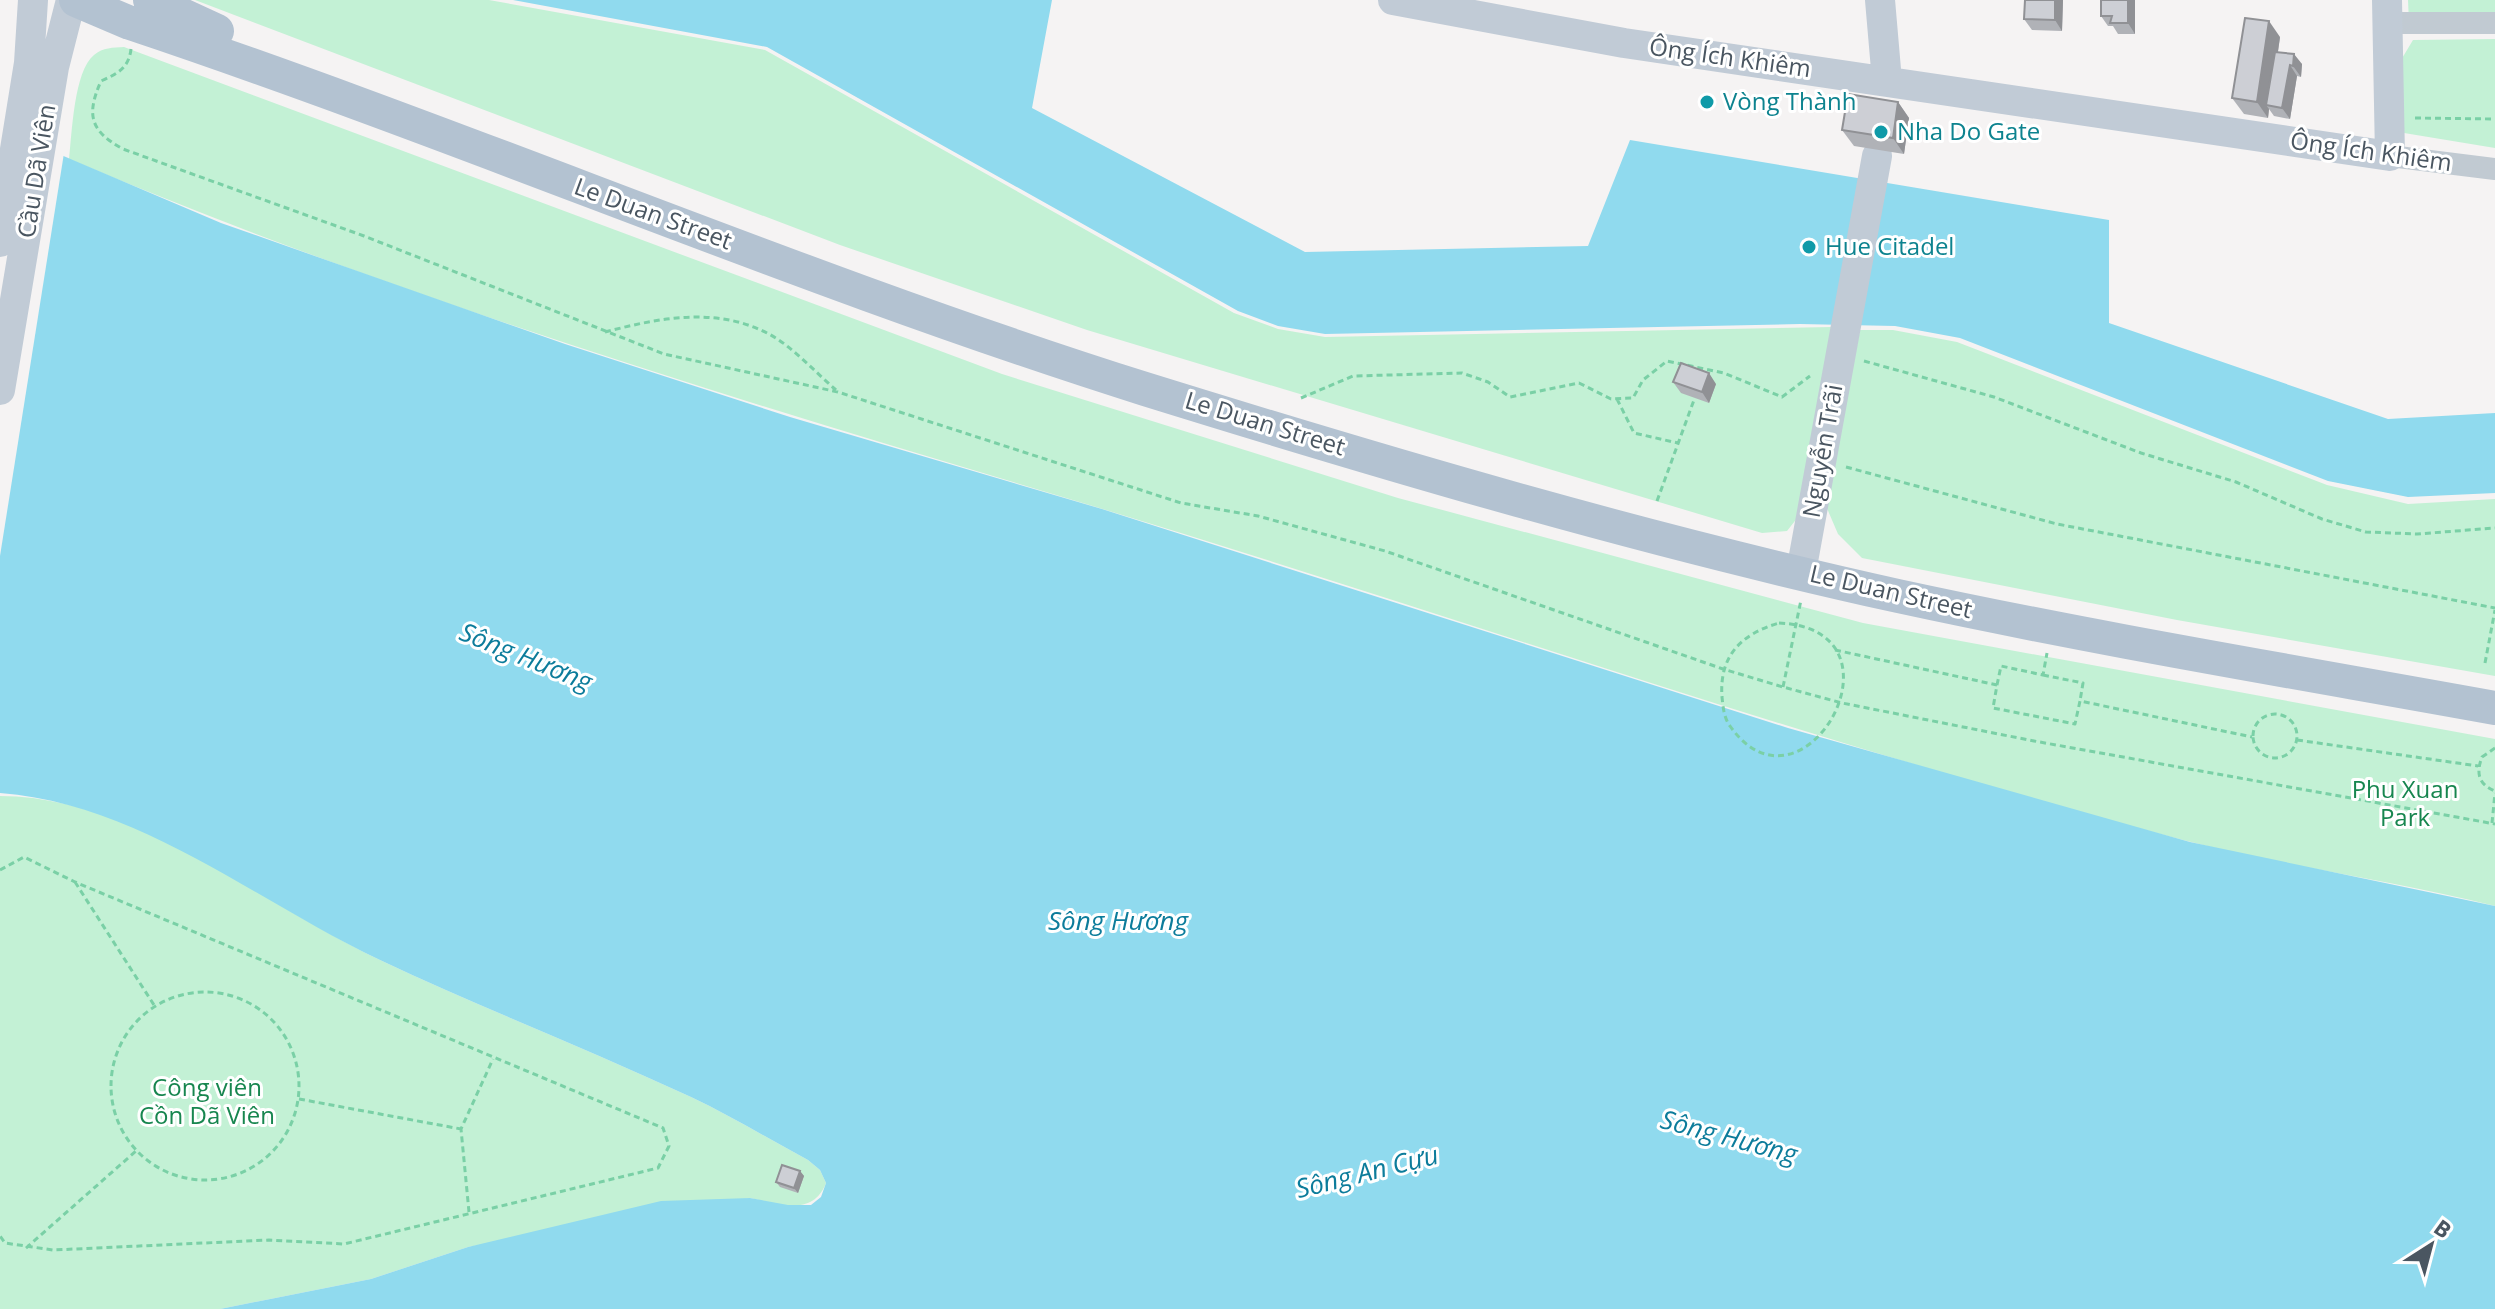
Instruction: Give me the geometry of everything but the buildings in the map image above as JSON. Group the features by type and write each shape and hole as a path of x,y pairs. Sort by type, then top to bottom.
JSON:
{"main road":[{"path":"46,0 71,0"},
{"name":"Le Duan Street","path":"71,0 939,319 1127,383 1632,530 1802,575 2087,634 2495,708"},
{"name":"Le Duan Street","path":"150,0 194,23 1115,359 1251,402 1712,531 1802,575 1969,593 2103,619 2490,676"}],"street":[{"name":"Cầu Dã Viên","path":"0,390 41,65 33,0"},
{"name":"Cầu Dã Viên","path":"0,242 41,65 71,0"},
{"name":"Ông Ích Khiêm","path":"1393,0 1609,40 2495,169"},
{"path":"1880,0 1887,81"},
{"path":"2390,156 2388,12 2495,23"},
{"name":"Nguyễn Trãi","path":"1802,575 1877,156"}],"path":[{"path":"132,40 130,58 120,72 101,81 94,98 92,119 104,138 123,149 364,236 664,354 838,392 1181,503 1258,516 1385,551 1723,669 1842,703 2493,824 2495,792 2479,778 2478,766 2482,757 2495,748"},
{"path":"2412,118 2495,119"},
{"path":"605,332 642,322 700,315 739,322 771,335 838,392"},
{"path":"1858,359 1994,397 2141,453 2236,482 2322,519 2366,532 2417,534 2495,528"},
{"path":"1301,398 1353,376 1462,373 1488,382 1510,397 1579,383 1617,399 1633,398 1643,380 1667,361 1724,373 1782,397 1817,371"},
{"path":"1617,399 1634,433 1678,443"},
{"path":"1657,501 1694,400"},
{"path":"1844,466 2057,524 2495,609 2490,676"},
{"path":"1783,687 1802,575"},
{"path":"1835,650 1845,684 1842,703 1833,721 1814,743 1792,753 1771,754 1749,745 1729,726 1723,712 1721,683 1723,669 1733,647 1754,630 1779,623 1795,624 1810,630 1835,650 1997,685"},
{"path":"2043,675 2047,653"},
{"path":"2001,666 2043,675 2083,683 2075,724 1993,708 2001,666"},
{"path":"2080,701 2252,737"},
{"path":"2276,714 2294,725 2297,740 2284,757 2270,758 2258,750 2252,737 2256,723 2276,714"},
{"path":"2297,740 2478,766"},
{"path":"0,870 24,857 75,882 663,1128 669,1146 658,1168 344,1244 269,1240 26,1248 5,1243 0,1236"},
{"path":"75,882 154,1005"},
{"path":"196,992 227,994 255,1006 279,1027 294,1054 299,1099 281,1143 259,1164 230,1177 199,1180 169,1173 136,1151 123,1132 112,1102 112,1071 121,1042 154,1005 196,992"},
{"path":"469,1212 461,1129 493,1059"},
{"path":"299,1099 461,1129"},
{"path":"26,1248 136,1151"}],"green space":[{"path":"195,0 489,0 765,50 1234,313 1278,329 1325,337 1831,327 1802,512 1787,531 1762,533 1087,330 840,245"},
{"path":"2408,0 2495,0 2495,23 2409,23"},
{"path":"2495,39 2495,148 2398,132 2398,65 2413,40"},
{"name":"Phu Xuan Park","path":"124,47 1002,374 1398,498 1863,623 2495,739 2495,906 2222,850 1909,763 1232,549 577,347 321,258 69,159 75,103 87,63 101,51"},
{"path":"1860,330 1893,330 1957,342 2327,485 2408,504 2495,499 2495,676 2177,620 1862,558 1838,534 1826,506"},
{"name":"Công viên Cồn Dã Viên","path":"0,796 50,801 99,814 148,833 380,960 721,1112 808,1160 820,1170 826,1183 813,1201 804,1204 783,1205 750,1198 468,1247 371,1279 220,1309 0,1309"}],"water":[{"path":"513,0 1052,0 1032,108 1305,252 1588,246 1630,140 2109,220 2109,323 2388,419 2495,413 2495,493 2408,497 2328,481 1960,338 1895,326 1800,324 1325,334 1278,326 1238,311 767,47"},
{"name":"Sông Hương","path":"0,129 221,223 565,344 790,417 1102,509 1788,728 2190,842 2495,906 2495,1309 220,1309 371,1279 468,1247 661,1201 750,1198 788,1205 811,1205 821,1197 826,1183 820,1170 808,1160 706,1104 380,960 149,835 101,815 52,801 0,793"}],"pier":[{"path":"0,125 64,153 0,556"}],"place":[{"name":"Vòng Thành","path":"1707,102"},
{"name":"Nha Do Gate","path":"1881,132"},
{"name":"Hue Citadel","path":"1809,247"}],"water label":[{"name":"Sông An Cựu","path":"1367,1172"}]}
